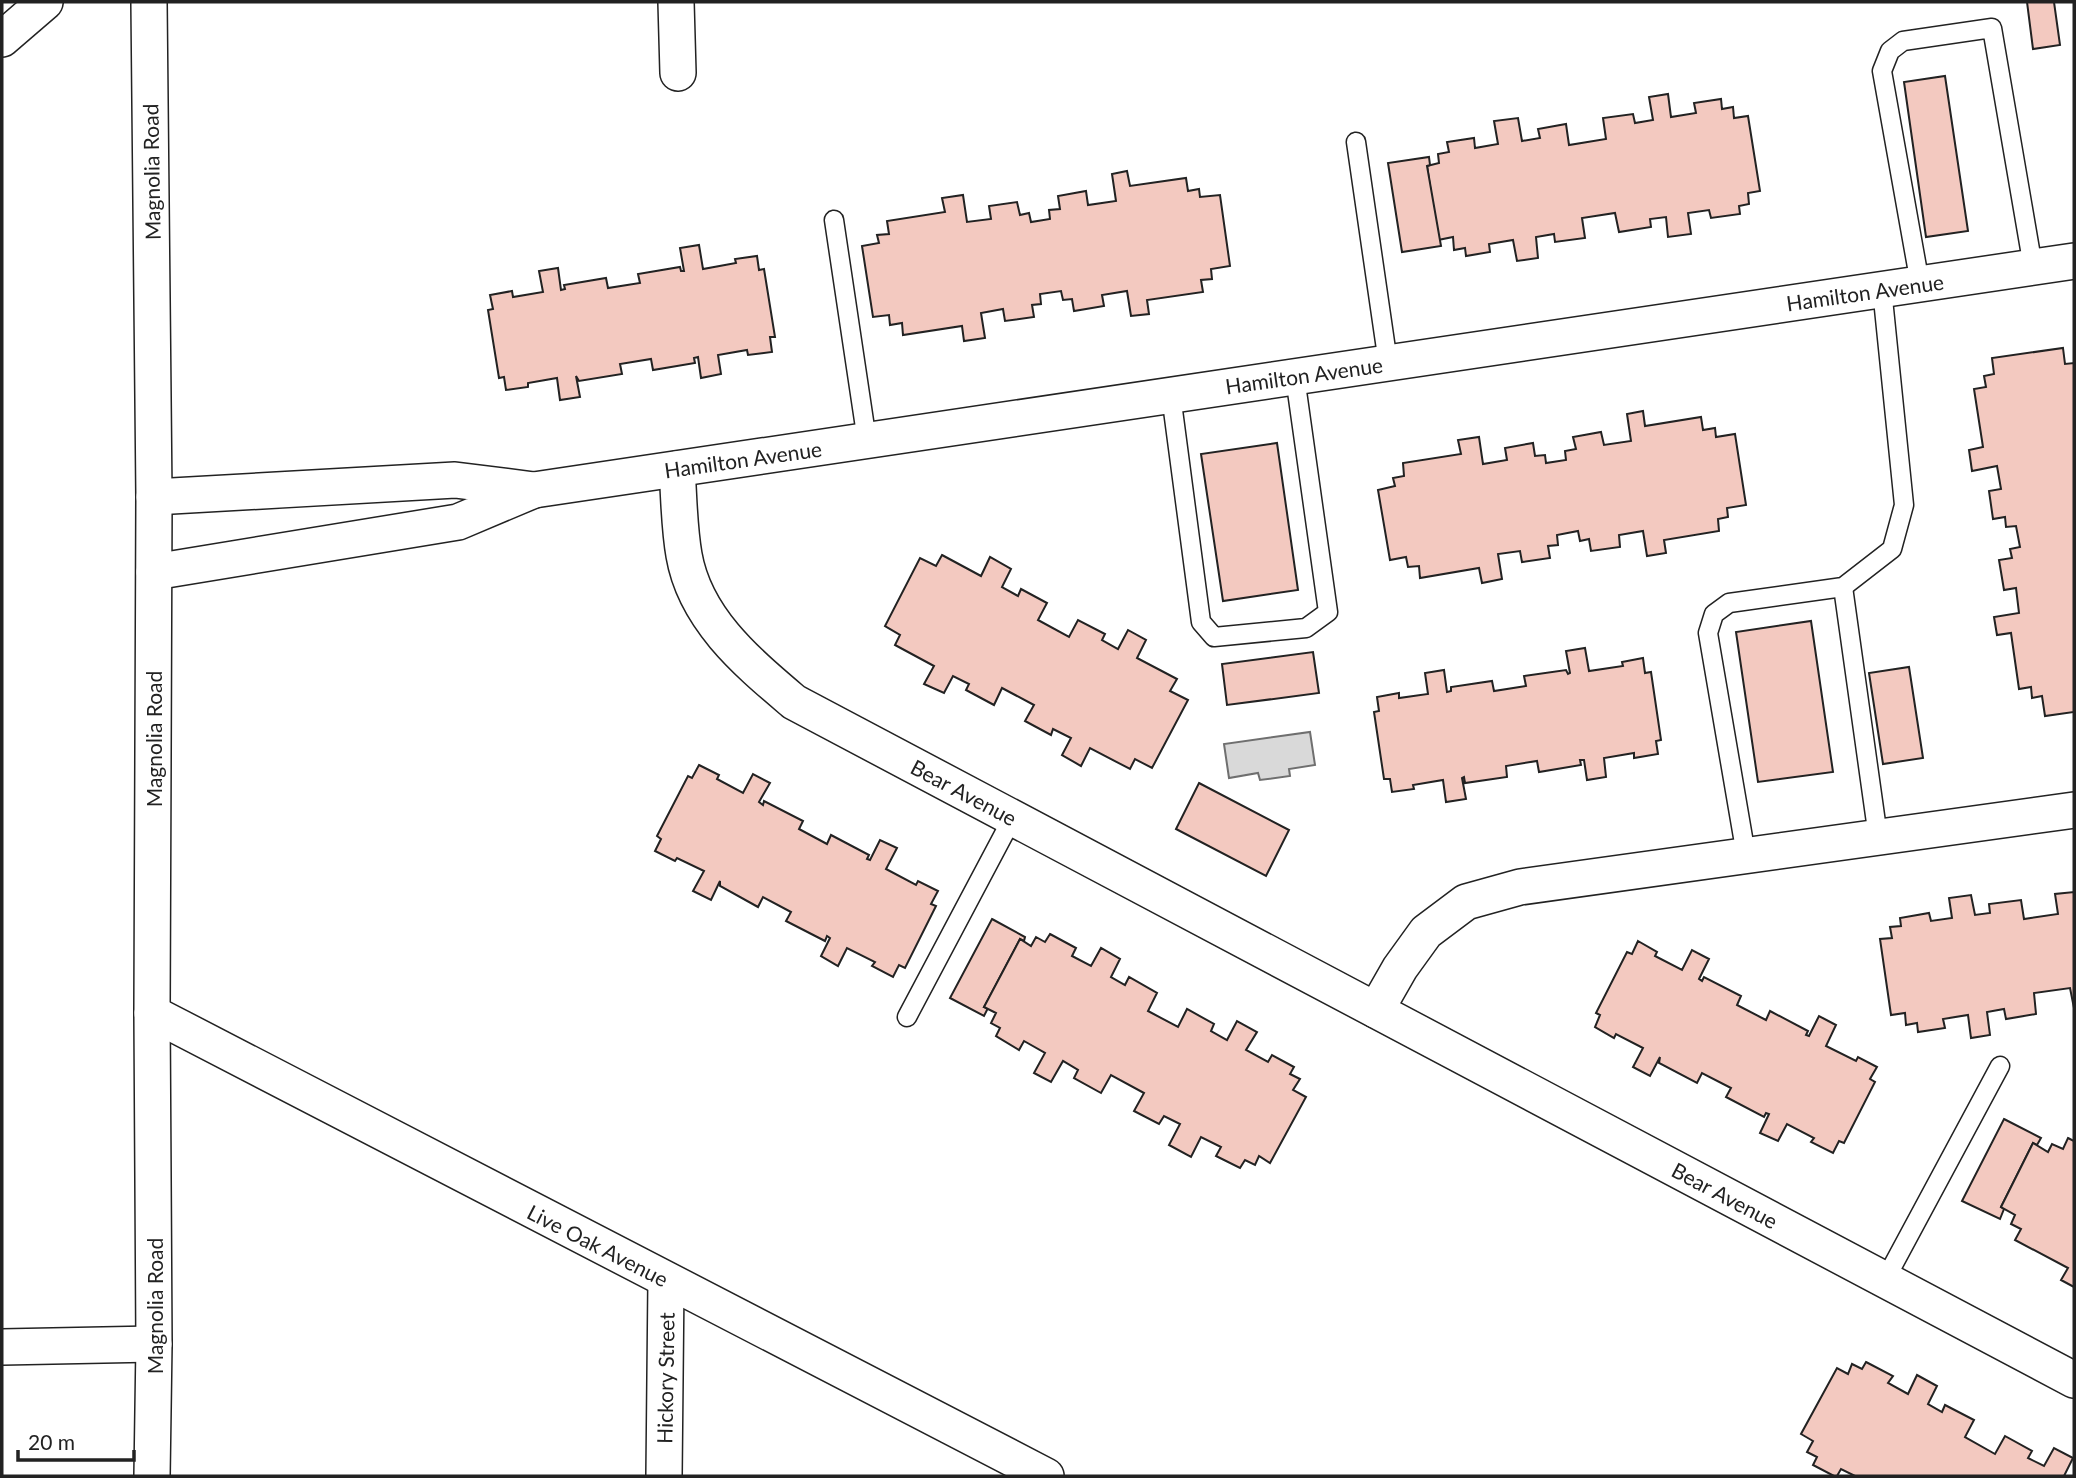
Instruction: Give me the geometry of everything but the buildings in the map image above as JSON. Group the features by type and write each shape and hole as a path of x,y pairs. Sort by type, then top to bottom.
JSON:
{"street":[{"path":"2,39 45,2"},
{"name":"Magnolia Road","path":"149,2 154,497 152,1476"},
{"path":"676,2 678,73"},
{"name":"Hamilton Avenue","path":"154,572 458,522 534,490 2074,261"},
{"name":"Bear Avenue","path":"677,469 684,556 697,592 714,624 748,662 794,702 2074,1380"},
{"name":"Hamilton Avenue","path":"154,497 455,480 534,490"},
{"path":"329,487 335,543"},
{"path":"1376,1010 1400,968 1426,932 1466,902 1520,887 2074,810"},
{"name":"Live Oak Avenue","path":"152,1013 1046,1476"},
{"name":"Hickory Street","path":"664,1476 666,1280"},
{"path":"2,1347 154,1344"}],"lane":[{"path":"1920,284 1882,71 1890,51 1903,41 1992,28 2033,267"},
{"path":"1356,142 1388,363"},
{"path":"835,220 867,440"},
{"path":"1746,855 1709,633 1714,614 1729,603 1843,587 1892,549 1904,505 1882,289"},
{"path":"1171,395 1201,622 1214,637 1306,628 1328,612 1295,377"},
{"path":"1843,587 1878,837"},
{"path":"907,1017 1013,817"},
{"path":"1885,1280 2000,1066"}],"shaded area":[{"path":"1310,732 1315,765 1289,769 1290,776 1260,780 1258,773 1229,778 1224,744"}]}
